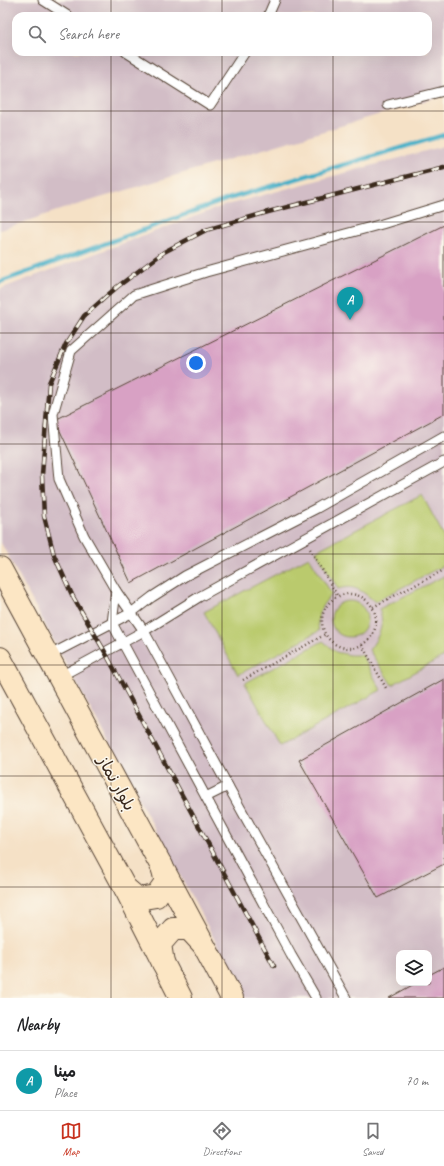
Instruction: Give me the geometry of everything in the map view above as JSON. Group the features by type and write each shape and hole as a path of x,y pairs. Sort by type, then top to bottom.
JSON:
{"main road":[{"name":"بلوار نماز","path":"0,568 232,998"},
{"path":"0,658 125,888 180,998"},
{"path":"125,888 138,899 156,896 166,882 161,865"},
{"path":"163,963 160,944 173,929 189,929 204,945"}],"lane":[{"path":"43,0 62,12"},
{"path":"270,12 275,0"},
{"path":"132,56 210,105 242,56"},
{"path":"388,105 444,91"},
{"path":"346,998 144,631 116,591 84,536 59,479 54,414 71,351 134,295 206,272 382,224 444,205"},
{"path":"48,656 130,613 152,597 186,576 317,508 444,436"},
{"path":"59,677 144,631 199,597 444,462"},
{"path":"116,591 112,622 291,955 316,998"},
{"path":"206,797 228,786"}],"path":[{"path":"304,539 338,597"},
{"path":"373,607 444,570"},
{"path":"351,594 367,600 373,607 376,615 374,633 369,640 362,645 353,648 344,647 329,639 324,631 322,622 323,614 327,605 333,599 342,595 351,594"},
{"path":"243,680 326,634"},
{"path":"362,645 386,688"}],"shaded area":[{"path":"0,0 444,0 444,95 60,210 0,230"},
{"path":"444,146 444,998 246,998 0,541 0,289 223,206"}],"green space":[{"path":"422,495 444,536 444,565 375,602 354,588 349,587 338,589 316,551"},
{"path":"309,557 332,594 324,603 320,611 318,620 319,631 238,675 204,612"},
{"path":"444,576 444,656 392,685 369,650 380,631 382,620 379,609"},
{"path":"349,601 362,606 367,619 362,632 349,637 336,632 331,619 336,606"},
{"path":"323,641 336,652 350,655 362,655 381,690 280,746 245,683"}],"building":[{"path":"444,225 444,414 131,583 55,420"},
{"path":"444,679 444,864 378,898 299,760"},
{"path":"444,967 444,998 389,998 411,986 432,986 432,973"}],"waterway":[{"path":"0,282 228,199 444,135"}],"railway":[{"path":"274,966 105,652 73,597 54,555 44,516 42,475 49,383 66,344 84,316 117,287 164,252 206,230 268,212 444,167"}],"place":[{"name":"مپنا","path":"350,320"}]}
